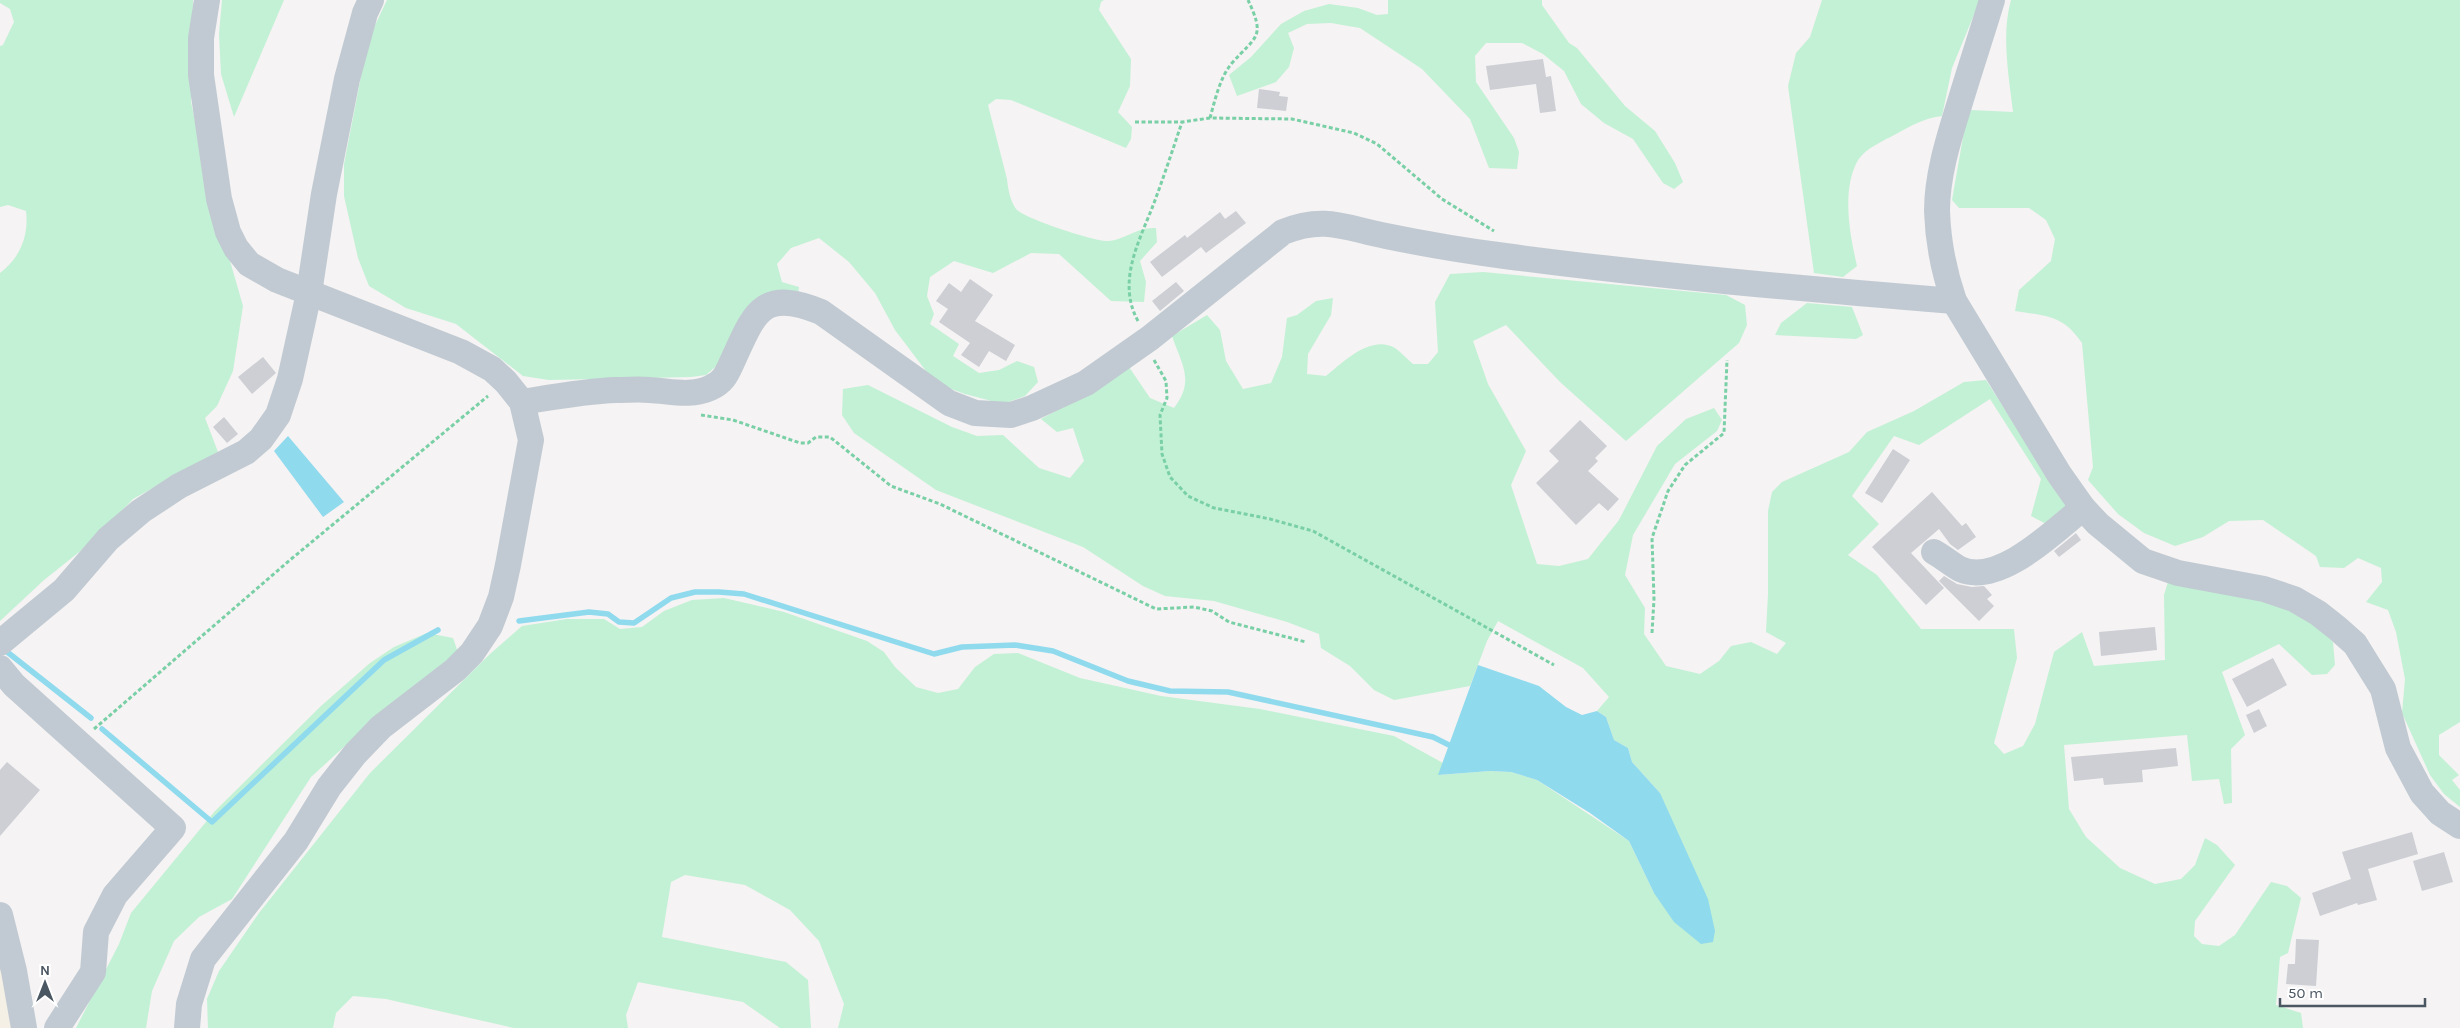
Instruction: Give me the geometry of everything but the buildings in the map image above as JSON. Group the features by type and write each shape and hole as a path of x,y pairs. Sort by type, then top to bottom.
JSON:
{"street":[{"path":"187,1028 189,1004 203,959 296,841 329,787 355,754 381,727 455,670 472,653 490,626 501,597 528,465 531,440 522,402 492,368 461,352 309,294 249,264 236,248 228,232 219,199 201,75 201,38 208,0"},
{"path":"0,643 64,590 108,539 141,511 179,486 246,452 262,439 278,415 290,379 309,294 324,194 347,78 356,41 371,0"},
{"path":"1992,0 1948,141 1941,172 1937,210 1940,245 1946,277 1954,301 2059,474 2083,508 2112,537 2143,561 2178,573 2264,588 2294,599 2318,613 2337,628 2354,644 2383,689 2398,748 2422,792 2440,813 2460,826"},
{"path":"522,402 614,390 651,390 678,393 709,389 723,381 755,315 766,305 775,304 805,305 821,312 949,404 975,413 1011,415 1032,408 1086,383 1147,340 1283,232 1300,225 1322,223 1341,224 1384,236 1513,257 1686,278 1954,301"},
{"path":"1934,552 1961,569 1980,572 2002,567 2020,557 2083,508"},
{"path":"0,668 14,685 172,828 115,894 96,932 93,972 57,1028"},
{"path":"0,915 14,971 24,1028"}],"path":[{"path":"1210,118 1216,99 1232,64 1254,40 1258,21 1248,0"},
{"path":"1135,122 1182,122 1210,118 1292,119 1326,125 1354,133 1377,144 1442,199 1496,232"},
{"path":"1182,122 1154,202 1136,243 1131,262 1130,291 1137,318 1166,381 1167,398 1160,415 1162,454 1170,477 1188,496 1214,508 1270,519 1313,531 1554,665"},
{"path":"1652,633 1654,599 1652,538 1668,491 1685,465 1724,433 1727,360"},
{"path":"78,742 290,560 506,382"},
{"path":"694,414 733,420 800,443 808,443 816,437 830,436 891,486 940,504 1156,609 1203,609 1212,611 1229,622 1306,642"}],"green space":[{"path":"0,0 193,0 191,102 209,188 243,306 233,371 217,406 205,418 218,452 133,499 93,541 44,580 0,621 0,273 13,260 22,246 27,220 26,211 8,205 0,207 0,46 3,45 14,22 10,9 0,3"},
{"path":"222,0 284,0 234,117 221,74 219,34"},
{"path":"387,0 1104,0 1101,2 1099,10 1131,59 1130,86 1118,112 1132,127 1131,139 1126,148 1011,100 996,99 988,105 1011,198 1016,209 1021,213 1060,229 1089,238 1108,241 1142,229 1156,228 1157,242 1140,261 1146,282 1144,302 1111,301 1059,254 1031,253 993,273 954,261 930,277 927,296 934,314 930,324 959,344 953,356 979,373 999,370 1017,361 1034,367 1038,382 1025,396 1003,404 965,394 935,383 895,330 875,293 849,262 819,238 791,248 777,264 782,282 799,287 798,295 706,375 691,377 549,380 523,376 456,324 406,308 369,286 358,258 344,196 344,164 368,40"},
{"path":"1388,0 1542,0 1542,5 1569,43 1577,48 1625,106 1655,131 1675,163 1683,182 1674,189 1663,183 1633,139 1604,123 1581,104 1564,71 1543,54 1522,43 1486,43 1475,56 1476,82 1514,138 1519,152 1517,169 1489,168 1470,119 1422,69 1360,28 1331,23 1307,24 1288,33 1294,48 1289,67 1276,82 1237,96 1229,75 1251,57 1281,24 1304,11 1329,4 1358,8 1377,15 1388,14"},
{"path":"1822,0 1980,0 1952,68 1942,116 1923,120 1880,142 1870,148 1858,160 1853,172 1848,199 1848,213 1857,266 1843,277 1814,273 1788,86 1796,53 1810,37"},
{"path":"2011,0 2460,0 2460,722 2439,735 2439,755 2459,775 2452,780 2460,790 2460,807 2444,794 2430,775 2402,713 2405,679 2396,632 2388,610 2366,602 2382,582 2381,568 2358,558 2344,568 2320,567 2316,556 2263,520 2229,521 2203,537 2175,546 2144,533 2118,514 2088,480 2093,467 2082,343 2068,327 2053,318 2015,311 2019,290 2051,261 2055,239 2046,220 2029,208 1959,208 1952,200 1966,120 1971,110 2013,112 2006,42"},
{"path":"1483,272 1726,295 1745,305 1747,325 1739,343 1626,441 1560,382 1506,325 1473,341 1488,384 1526,451 1511,485 1537,564 1559,566 1588,559 1619,520 1657,446 1686,419 1714,408 1722,420 1717,431 1675,464 1633,535 1625,575 1645,608 1644,634 1666,666 1700,674 1719,661 1731,646 1751,642 1777,654 1786,643 1766,632 1768,511 1772,492 1782,482 1849,452 1867,432 1914,411 1964,382 1986,380 2068,507 2048,525 2031,516 2041,479 1990,399 1919,445 1894,436 1852,496 1879,524 1848,555 1877,575 1921,629 2014,629 2017,658 1994,743 2004,754 2023,746 2035,724 2054,652 2082,632 2094,666 2165,660 2164,595 2168,582 2237,593 2282,607 2315,624 2333,642 2335,665 2327,674 2312,675 2279,644 2222,672 2245,735 2231,749 2232,803 2224,804 2219,779 2192,781 2187,735 2064,745 2069,809 2086,837 2120,868 2155,884 2181,879 2195,865 2205,838 2217,845 2235,865 2195,921 2194,936 2202,944 2219,946 2235,935 2271,882 2287,886 2301,898 2288,953 2280,957 2276,1005 2301,1013 2303,1028 838,1028 844,1004 819,941 790,910 745,885 685,875 671,882 662,937 786,962 808,980 811,1028 780,1028 743,1002 638,982 626,1015 628,1028 514,1028 386,999 353,996 336,1013 333,1028 208,1028 207,999 219,971 259,913 370,773 490,654 522,626 567,619 604,619 620,629 642,627 664,611 692,600 724,598 784,612 867,641 884,652 895,667 916,687 938,693 958,689 975,667 994,654 1018,653 1080,678 1161,696 1260,709 1394,736 1443,763 1439,775 1490,771 1511,772 1537,780 1629,841 1654,893 1660,793 1632,762 1628,748 1614,740 1606,717 1597,711 1609,697 1583,668 1498,621 1487,641 1470,686 1394,700 1374,690 1350,666 1321,648 1319,634 1287,622 1214,601 1165,596 1143,586 1083,547 936,490 854,433 842,415 843,389 868,385 952,427 977,436 1003,435 1039,468 1070,478 1084,461 1073,428 1057,432 1041,419 1102,386 1129,367 1150,398 1174,408 1184,389 1185,373 1172,336 1207,315 1220,330 1226,361 1243,389 1271,383 1282,357 1287,318 1297,315 1316,301 1333,298 1331,315 1308,354 1307,374 1326,376 1349,357 1376,344 1395,348 1413,364 1428,364 1438,352 1435,302 1450,274"},
{"path":"1807,303 1852,307 1863,335 1856,339 1775,335 1781,323"},
{"path":"427,633 453,638 459,655 392,703 311,777 232,899 199,917 174,941 152,991 146,1028 76,1028 119,944 131,913 215,811 321,706 370,663 394,647"}],"sand":[{"path":"0,937 16,1028 0,1028"}],"water":[{"path":"288,436 344,502 323,517 274,451"},
{"path":"1478,665 1539,686 1566,707 1582,715 1597,711 1606,717 1614,740 1628,748 1632,762 1660,793 1708,899 1715,931 1713,942 1701,944 1674,922 1654,893 1629,841 1590,813 1537,780 1511,772 1490,771 1438,775"}],"waterway":[{"path":"519,621 589,612 608,614 619,622 634,623 671,598 695,592 744,594 934,654 962,647 1015,645 1053,651 1128,681 1170,691 1228,692 1433,737 1449,745"},
{"path":"102,729 212,822 384,660 438,630"},
{"path":"6,651 91,718"}]}
